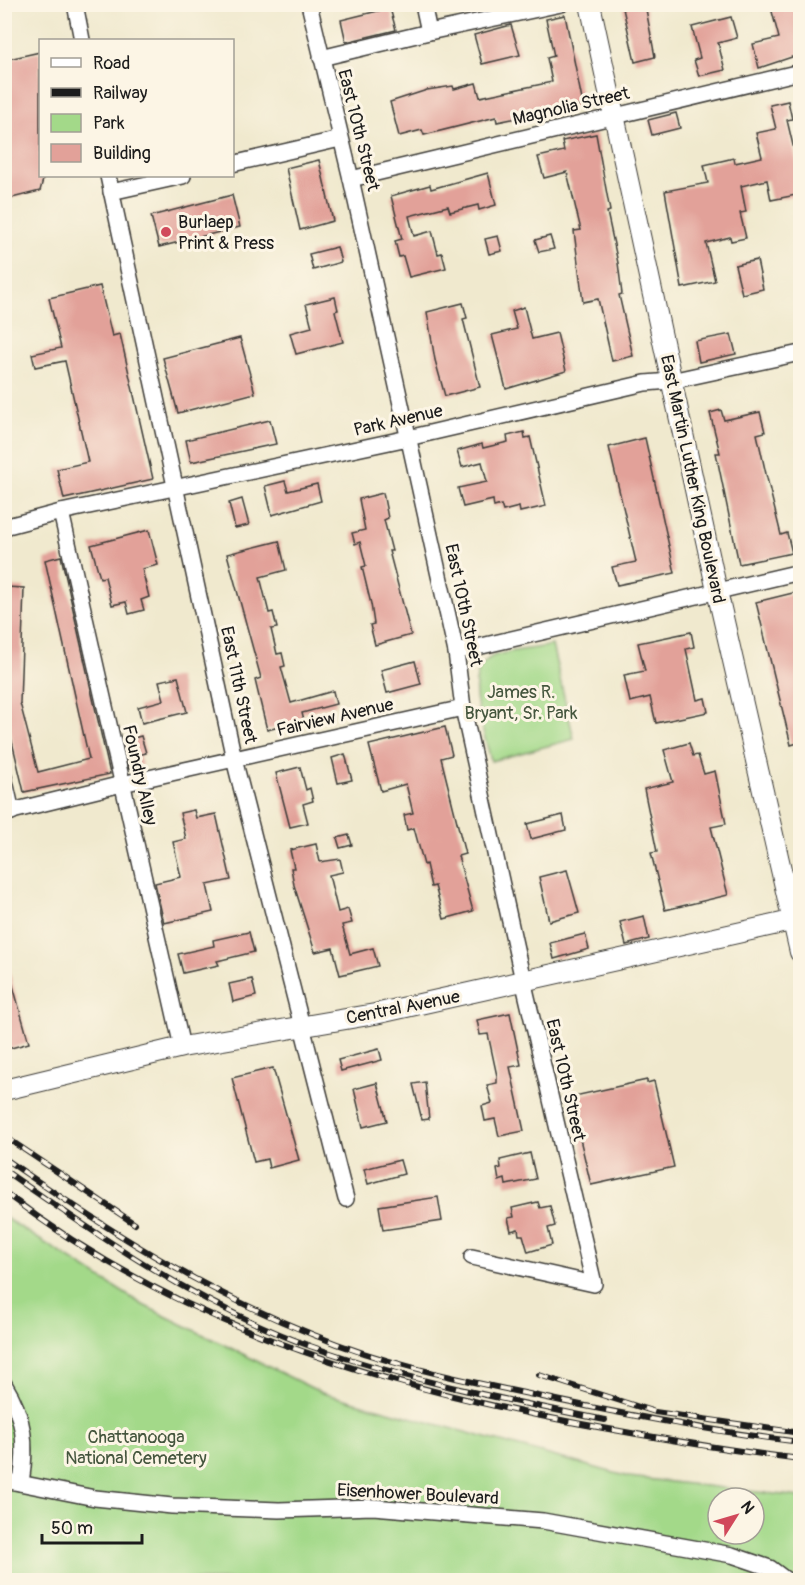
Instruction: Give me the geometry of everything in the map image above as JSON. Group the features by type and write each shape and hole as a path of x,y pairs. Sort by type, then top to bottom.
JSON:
{"main road":[{"name":"East Martin Luther King Boulevard","path":"590,4 717,591 796,920 801,952"},
{"name":"Central Avenue","path":"4,1090 182,1047 375,1014 523,983 796,920"}],"street":[{"path":"75,4 82,39"},
{"name":"East 10th Street","path":"309,4 351,179 456,652 463,708 523,983 594,1284 472,1257"},
{"path":"423,4 429,32"},
{"path":"321,58 561,4"},
{"name":"Magnolia Street","path":"351,179 801,72"},
{"path":"234,164 340,139"},
{"name":"East 11th Street","path":"108,177 234,759 346,1199"},
{"path":"111,192 178,177"},
{"name":"Park Avenue","path":"4,527 61,512 408,438 645,383 671,381 801,353"},
{"name":"Foundry Alley","path":"61,512 182,1047"},
{"path":"456,652 801,572"},
{"name":"Fairview Avenue","path":"8,812 122,784 463,708"},
{"path":"4,777 8,812"},
{"path":"4,1384 14,1400 23,1428 26,1451 21,1483"},
{"name":"Eisenhower Boulevard","path":"4,1480 95,1498 172,1506 279,1510 373,1507 543,1521 732,1555 770,1568 786,1581"}],"green space":[{"name":"James R. Bryant, Sr. Park","path":"552,645 574,739 491,761 477,702 478,673 484,662 496,655"},
{"name":"Chattanooga National Cemetery","path":"4,1217 143,1305 322,1393 629,1477 706,1486 706,1546 766,1546 766,1493 800,1497 800,1580 5,1580"}],"building":[{"path":"622,4 645,4 655,57 635,62"},
{"path":"770,4 795,4 801,27 801,54 759,68 753,44 779,38"},
{"path":"390,8 396,30 346,42 341,20"},
{"path":"565,15 583,105 497,122 496,117 424,135 422,130 399,136 390,102 427,90 453,86 454,89 476,83 480,97 552,82 547,58 554,56 546,19"},
{"path":"731,17 737,38 718,43 725,70 699,76 694,60 700,58 692,27"},
{"path":"511,25 520,55 482,64 474,35"},
{"path":"39,52 39,177 44,177 40,191 4,200 4,60"},
{"path":"788,101 792,119 787,120 801,179 801,194 771,200 767,180 741,186 746,212 740,213 746,238 731,241 730,237 706,243 715,281 682,288 665,191 708,183 704,165 734,158 735,163 762,157 756,133 776,129 770,105"},
{"path":"676,113 680,128 652,135 648,120"},
{"path":"596,134 610,211 607,212 618,263 622,294 619,295 633,356 612,361 598,299 583,302 574,231 581,230 567,172 544,178 538,157 564,151 562,141"},
{"path":"319,160 333,221 300,230 286,168"},
{"path":"488,173 496,205 479,210 478,205 450,212 448,206 409,216 414,236 432,231 438,254 442,253 446,268 409,277 403,256 399,257 395,241 402,239 391,196 430,185 431,189"},
{"path":"232,195 240,227 159,247 151,216"},
{"path":"498,236 502,251 489,254 485,239"},
{"path":"550,236 554,249 539,252 535,240"},
{"path":"337,247 341,262 313,270 309,254"},
{"path":"757,260 763,289 742,294 735,265"},
{"path":"100,286 112,336 120,334 153,479 64,499 57,469 88,462 65,361 35,367 32,354 61,348 49,298"},
{"path":"335,297 338,310 335,311 343,342 296,354 290,333 312,327 306,304"},
{"path":"463,303 467,318 463,319 480,387 445,396 435,360 427,312"},
{"path":"524,307 532,339 557,333 566,371 506,389 492,335 517,329 512,311"},
{"path":"731,334 736,354 699,362 695,341"},
{"path":"240,338 255,393 178,413 163,358"},
{"path":"721,410 724,420 760,412 765,432 757,434 766,474 781,535 787,533 792,553 739,564 716,453 720,453 710,413"},
{"path":"270,420 276,444 191,462 186,440"},
{"path":"524,432 525,438 530,437 546,506 520,512 519,507 503,511 501,505 494,507 493,500 463,507 458,488 487,482 482,462 462,467 457,451 482,444 483,448 508,442 507,436"},
{"path":"645,438 675,573 617,585 612,567 636,562 609,447"},
{"path":"285,481 288,491 317,484 321,501 272,515 265,486"},
{"path":"383,493 388,518 384,520 392,551 389,551 411,635 375,645 370,625 374,624 371,604 362,567 366,566 360,542 355,544 352,533 365,530 359,499"},
{"path":"242,499 249,525 235,528 229,503"},
{"path":"149,530 158,565 142,569 149,597 141,600 144,610 129,614 126,602 112,605 105,577 100,578 91,545"},
{"path":"279,541 286,570 260,577 269,613 273,612 277,628 271,629 277,654 282,653 285,666 281,667 291,703 333,691 336,704 302,713 304,721 267,730 255,680 261,678 227,554"},
{"path":"61,556 110,774 24,792 4,708 6,587 24,588 20,703 38,772 89,759 45,560"},
{"path":"801,591 801,742 791,745 756,602"},
{"path":"691,632 694,647 686,649 697,700 705,698 708,712 656,723 650,697 630,702 624,675 645,671 638,643"},
{"path":"415,661 421,684 387,693 381,670"},
{"path":"178,677 187,712 142,723 138,707 164,700 159,681"},
{"path":"445,727 452,755 441,758 465,854 458,856 473,911 444,919 435,886 431,887 414,828 407,830 404,815 413,813 406,784 381,791 369,745"},
{"path":"141,736 146,753 139,755 142,765 129,769 123,741"},
{"path":"689,743 693,756 698,755 704,774 715,771 726,824 711,827 728,895 665,910 651,853 657,852 644,789 673,782 664,750"},
{"path":"345,754 352,780 338,783 332,758"},
{"path":"300,767 306,790 310,788 313,801 303,804 308,823 290,827 276,773"},
{"path":"194,810 196,818 216,814 231,880 207,885 213,912 164,923 155,883 181,877 173,842 186,839 180,813"},
{"path":"563,815 566,830 531,839 527,824"},
{"path":"349,835 352,845 340,848 337,838"},
{"path":"316,844 320,862 340,859 343,872 329,875 338,912 348,909 352,923 342,925 350,954 373,948 378,966 340,975 333,948 315,952 294,885 291,868 294,868 290,850"},
{"path":"567,870 579,913 549,921 539,877"},
{"path":"644,916 649,939 626,945 620,922"},
{"path":"249,932 254,952 217,961 219,965 183,973 178,954 214,946 213,940"},
{"path":"585,934 589,949 554,959 550,943"},
{"path":"8,968 29,1043 4,1050 4,969"},
{"path":"252,979 256,996 233,1002 229,984"},
{"path":"510,1013 521,1065 510,1067 524,1131 499,1136 495,1119 485,1121 482,1106 492,1103 487,1085 497,1083 497,1076 488,1034 480,1035 477,1020"},
{"path":"379,1049 382,1060 341,1071 338,1060"},
{"path":"273,1068 299,1160 269,1168 267,1159 254,1162 232,1078"},
{"path":"647,1080 647,1083 654,1081 674,1167 591,1185 570,1097"},
{"path":"425,1082 429,1119 422,1120 413,1084"},
{"path":"377,1083 387,1121 363,1127 354,1089"},
{"path":"530,1153 536,1179 506,1185 505,1179 499,1181 497,1169 501,1168 500,1160"},
{"path":"400,1160 404,1174 368,1184 364,1169"},
{"path":"438,1197 442,1221 383,1230 379,1206"},
{"path":"538,1202 540,1208 550,1206 555,1226 548,1228 552,1245 528,1252 523,1235 519,1235 518,1229 511,1231 508,1218 514,1217 512,1208"}],"railway":[{"path":"4,1136 135,1224"},
{"path":"4,1158 116,1233 193,1278 272,1317 340,1345 418,1369 471,1382 696,1427 800,1442"},
{"path":"4,1170 151,1268 229,1311 269,1329 310,1346 419,1379 605,1420"},
{"path":"4,1192 69,1238 136,1278 205,1312 276,1342 349,1367 499,1407 576,1423 688,1443 800,1459"},
{"path":"539,1375 655,1412 800,1433"}],"place":[{"name":"Burlaep Print & Press","path":"166,232"}]}
